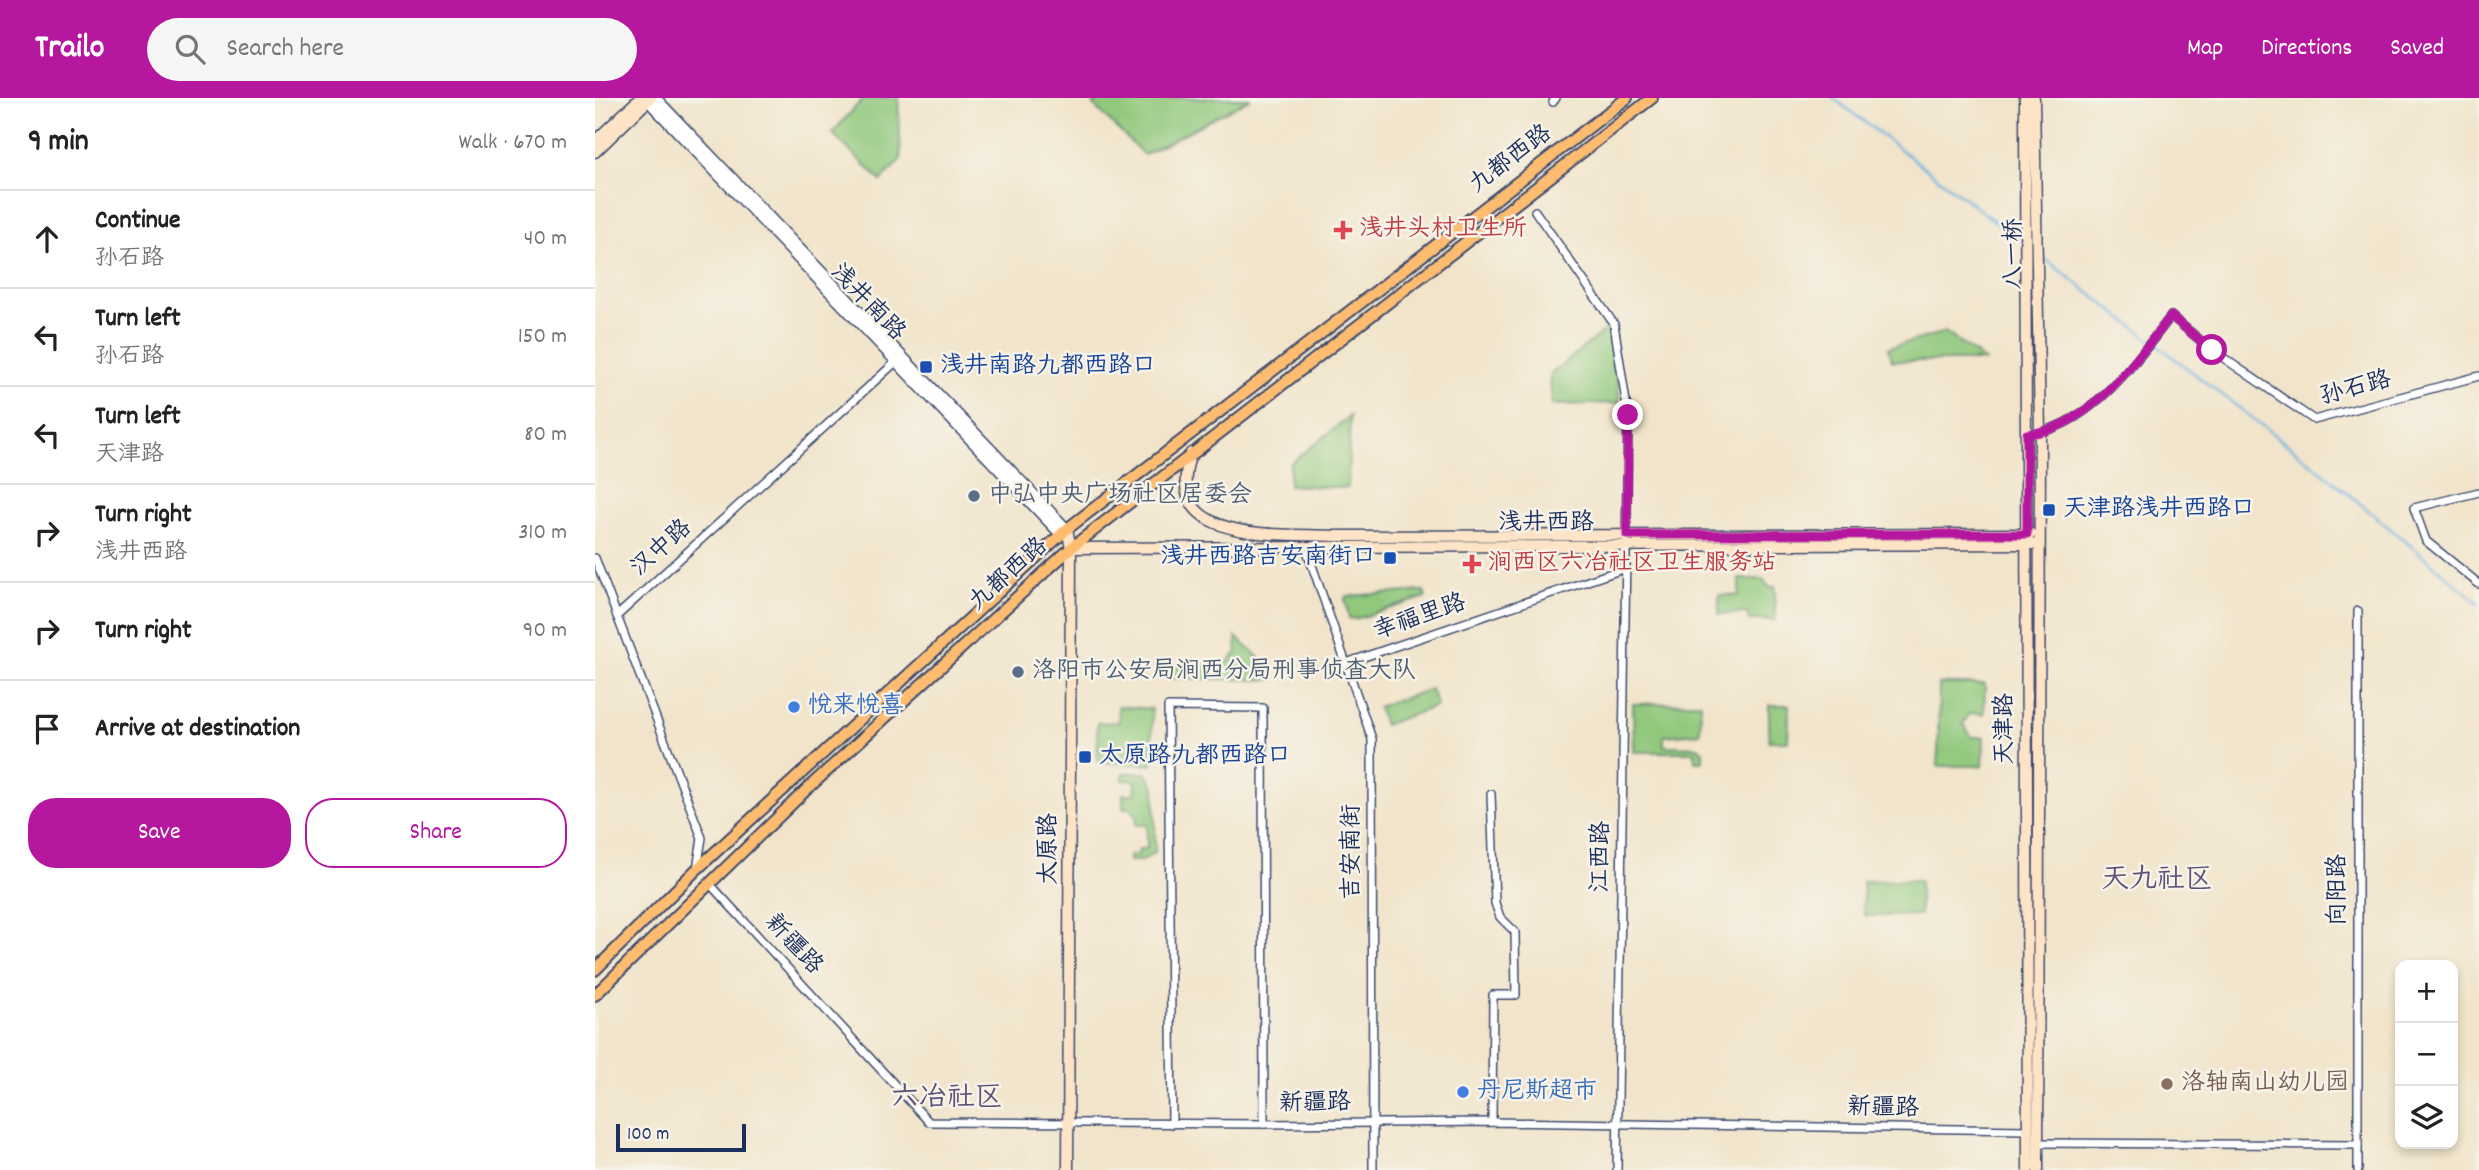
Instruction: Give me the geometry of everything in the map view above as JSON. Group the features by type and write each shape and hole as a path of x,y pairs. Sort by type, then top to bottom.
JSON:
{"main road":[{"name":"九都西路","path":"595,970 697,869 1064,532 1627,98"},
{"name":"九都西路","path":"595,995 709,883 1071,548 1652,98"},
{"name":"八一桥","path":"2025,98 2028,289"},
{"name":"八一桥","path":"2033,98 2036,302"},
{"path":"595,141 648,99"},
{"path":"595,152 648,99"},
{"name":"天津路","path":"2028,289 2028,1130 2038,1170"},
{"name":"天津路","path":"2028,1170 2033,1143 2040,433 2036,302"},
{"name":"浅井西路","path":"1191,453 1187,470 1187,496 1197,512 1213,524 1237,531 1334,536 1627,540"},
{"name":"太原路","path":"1064,532 1071,548 1068,1170"},
{"name":"浅井西路","path":"1071,548 1627,540 2039,539"}],"street":[{"name":"浅井南路","path":"648,99 1064,532"},
{"name":"江西路","path":"1535,211 1614,324 1628,415 1616,1170"},
{"name":"孙石路","path":"2027,434 2040,433 2090,409 2134,364 2171,316 2212,350 2314,420 2479,376"},
{"name":"汉中路","path":"617,615 899,359"},
{"path":"2479,492 2414,508 2425,541 2479,584"},
{"name":"吉安南街","path":"1305,545 1372,739 1373,1170"},
{"path":"595,558 702,838 697,869"},
{"name":"幸福里路","path":"1346,663 1626,569"},
{"name":"向阳路","path":"2358,611 2358,1170"},
{"path":"1172,1124 1168,707 1263,708 1264,1124"},
{"path":"1491,794 1492,882 1500,917 1515,932 1516,995 1493,995 1492,1122"},
{"name":"新疆路","path":"709,883 929,1122 1492,1122 2028,1130"},
{"path":"2033,1143 2358,1145"}],"green space":[{"path":"864,98 898,98 901,159 881,181 832,133"},
{"path":"1101,98 1251,98 1144,155 1093,105"},
{"path":"1610,326 1620,403 1552,405 1550,375"},
{"path":"1945,332 1985,361 1892,361 1888,348"},
{"path":"1350,416 1348,488 1289,485 1290,464"},
{"path":"1739,579 1763,579 1769,587 1775,587 1775,620 1749,620 1748,613 1719,614 1719,595 1739,595"},
{"path":"1424,591 1426,597 1356,619 1349,618 1345,599 1347,596"},
{"path":"1236,637 1272,669 1271,680 1164,678 1165,670 1178,665 1228,662 1237,652"},
{"path":"1939,684 1985,684 1984,714 1970,713 1963,724 1972,737 1984,737 1983,766 1938,766"},
{"path":"1431,689 1437,706 1384,725 1378,707"},
{"path":"1701,703 1700,733 1664,736 1664,746 1698,747 1703,752 1703,761 1695,761 1695,752 1634,752 1633,704"},
{"path":"1769,705 1789,705 1788,741 1769,741"},
{"path":"1118,706 1152,709 1152,765 1098,762 1097,723 1119,722"},
{"path":"1123,773 1146,773 1155,787 1155,852 1142,861 1129,861 1129,855 1138,855 1139,849 1147,849 1147,825 1136,825 1136,815 1130,808 1123,808 1123,794 1135,794 1136,781 1123,780"},
{"path":"1920,880 1920,915 1864,916 1863,881"}],"waterway":[{"path":"1833,98 2021,241"},
{"path":"2040,255 2320,470 2479,603"}],"place":[{"name":"浅井头村卫生所","path":"1343,230"},
{"name":"浅井南路九都西路口","path":"926,367"},
{"name":"中弘中央广场社区居委会","path":"974,496"},
{"name":"天津路浅井西路口","path":"2049,510"},
{"name":"浅井西路吉安南街口","path":"1390,558"},
{"name":"涧西区六冶社区卫生服务站","path":"1472,564"},
{"name":"洛阳市公安局涧西分局刑事侦查大队","path":"1018,672"},
{"name":"悦来悦喜","path":"794,707"},
{"name":"太原路九都西路口","path":"1085,757"},
{"name":"洛轴南山幼儿园","path":"2167,1084"},
{"name":"丹尼斯超市","path":"1463,1092"}],"district":[{"name":"天九社区","path":"2157,882"},
{"name":"六冶社区","path":"947,1100"}],"route":[{"path":"1628,415 1627,535 2027,534 2027,434 2040,433 2090,409 2134,364 2171,316 2212,350"}]}
